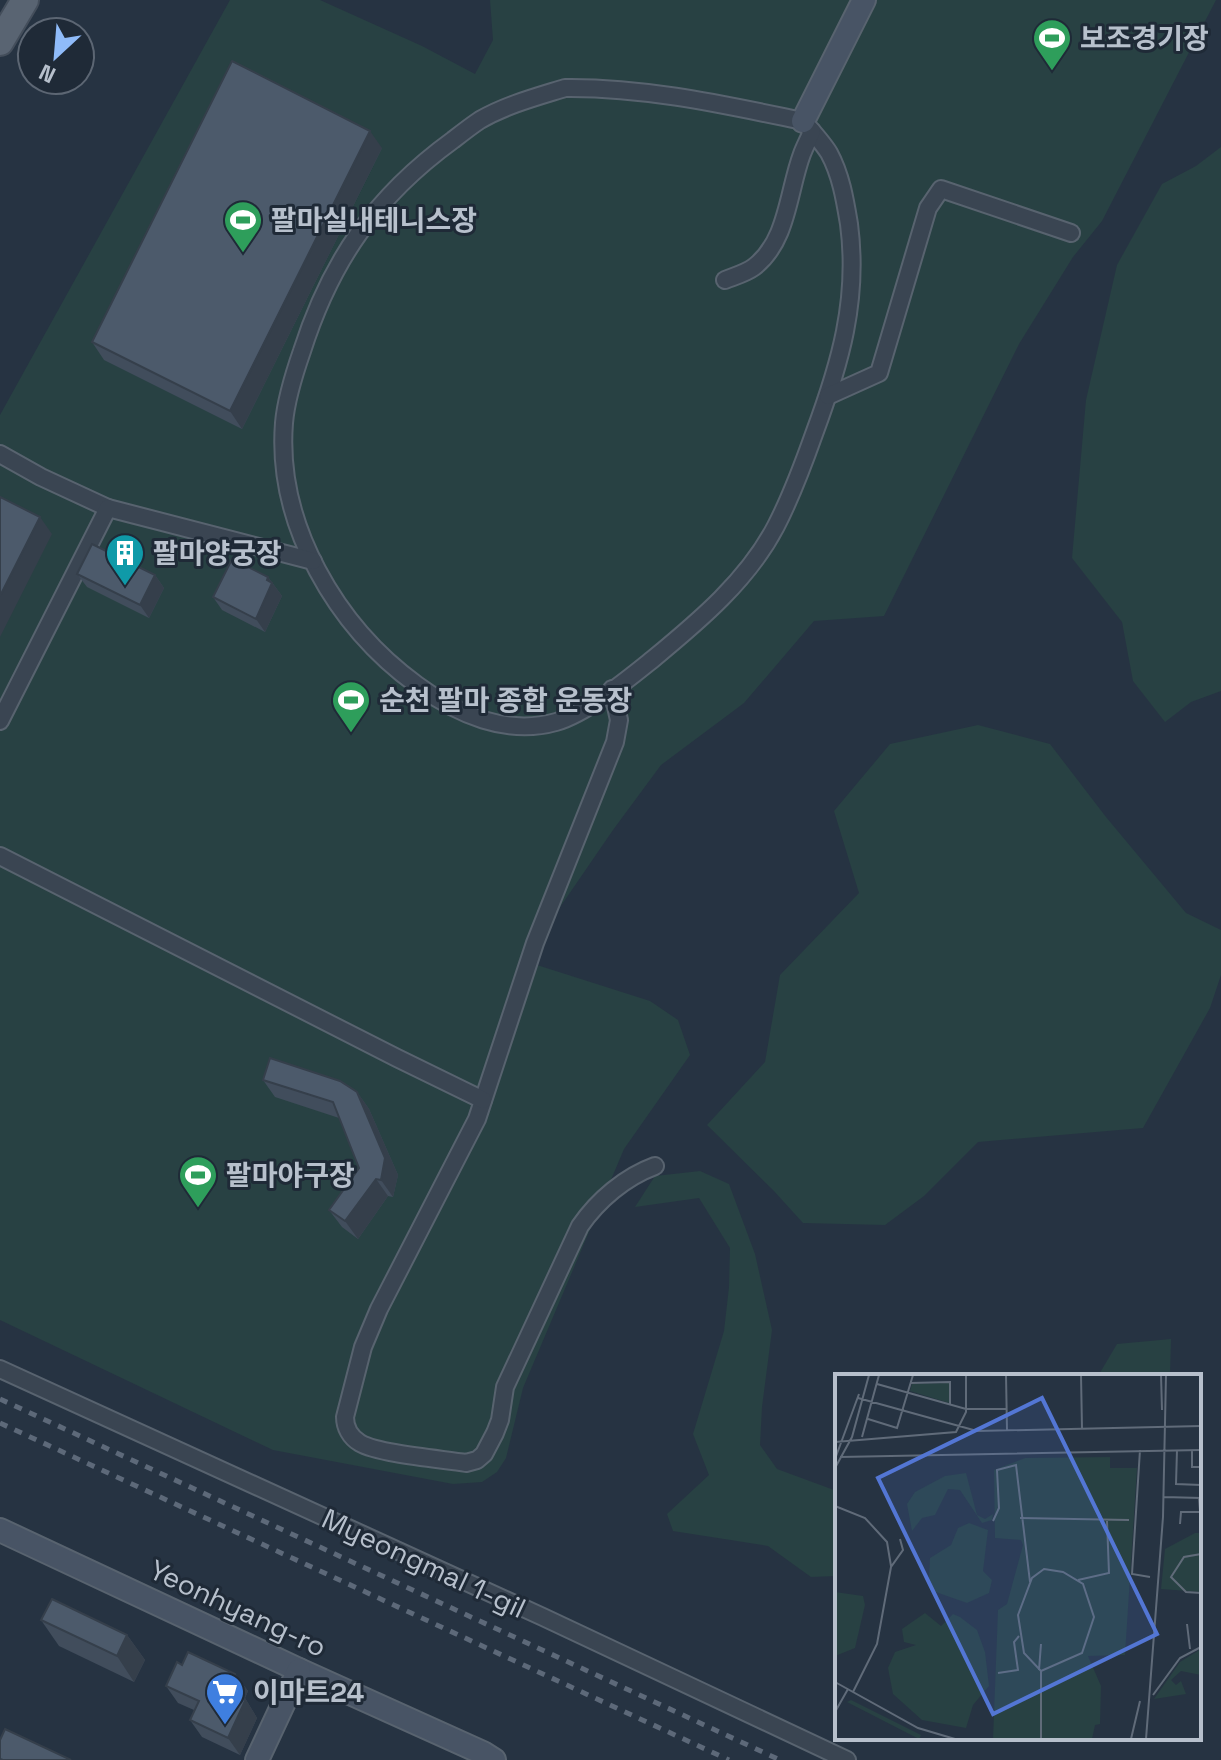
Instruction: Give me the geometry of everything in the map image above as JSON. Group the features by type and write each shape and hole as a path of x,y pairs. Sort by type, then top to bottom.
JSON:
{"main road":[{"path":"0,42 25,0"},
{"path":"808,126 864,0"},
{"name":"Yeonhyang-ro","path":"0,1530 494,1760"},
{"path":"257,1760 299,1670"}],"street":[{"path":"565,88 692,98 808,126 828,153 839,176 852,246 849,310 842,351 828,396 776,525 745,572 667,647 612,689 571,716 535,726 490,723 448,705 404,675 378,652 351,622 313,561 287,483 284,422 292,380 320,302 349,246 375,210 429,157 479,121 509,106 565,88"},
{"path":"725,280 750,270 771,247 787,208 808,126"},
{"path":"828,396 879,373 928,208 941,189 1071,233"},
{"path":"0,454 108,508 313,561"},
{"path":"0,721 108,508"},
{"path":"612,689 619,720 615,742 535,943 468,1141 412,1242 363,1347 345,1417 345,1426 360,1443 384,1450 466,1463 484,1454 500,1420 505,1387 580,1226 593,1207 640,1171 655,1166"},
{"path":"0,856 483,1100"},
{"name":"Myeongmal 1-gil","path":"0,1369 543,1617 847,1760"}],"green space":[{"name":"순천 팔마 종합 운동장","path":"230,0 320,0 422,46 475,74 493,40 490,0 1216,0 1102,221 1073,257 1019,344 884,616 814,621 744,703 661,765 543,932 537,965 650,1001 678,1020 690,1055 624,1149 523,1388 506,1458 497,1472 482,1482 453,1484 273,1450 0,1320 0,415"},
{"path":"1221,147 1221,691 1191,702 1165,722 1133,681 1122,622 1072,558 1086,400 1117,265 1162,184 1196,166"},
{"path":"978,725 1050,744 1186,913 1221,930 1221,975 1210,1008 1143,1128 978,1142 924,1196 885,1225 803,1223 707,1125 765,1062 780,975 859,893 834,811 890,744"},
{"path":"700,1171 729,1184 755,1254 772,1330 760,1445 777,1469 835,1488 835,1576 811,1577 768,1546 673,1531 667,1514 709,1475 693,1434 724,1331 730,1248 699,1198 635,1207 655,1176"},
{"path":"1171,1339 1170,1374 1099,1374 1117,1344"}],"building":[{"name":"팔마실내테니스장","path":"232,61 370,131 230,411 92,342"},
{"path":"0,497 40,517 0,596"},
{"name":"팔마양궁장","path":"92,544 155,575 140,605 77,574"},
{"path":"232,559 268,577 267,580 272,583 256,619 213,597"},
{"path":"270,1058 340,1081 357,1092 385,1158 381,1180 376,1179 345,1221 329,1210 359,1168 333,1102 263,1080"},
{"path":"52,1599 127,1635 117,1656 41,1620"},
{"path":"188,1652 235,1674 232,1681 245,1701 228,1738 190,1720 199,1701 166,1686 177,1662 182,1665"},
{"path":"5,1729 71,1760 0,1759 0,1740"}],"railway":[{"path":"0,1399 780,1760"},
{"path":"0,1423 729,1760"}],"place":[{"name":"보조경기장","path":"1052,72"},
{"name":"팔마실내테니스장","path":"243,254"},
{"name":"팔마양궁장","path":"125,587"},
{"name":"순천 팔마 종합 운동장","path":"351,734"},
{"name":"팔마야구장","path":"198,1209"},
{"name":"이마트24","path":"225,1726"}]}
